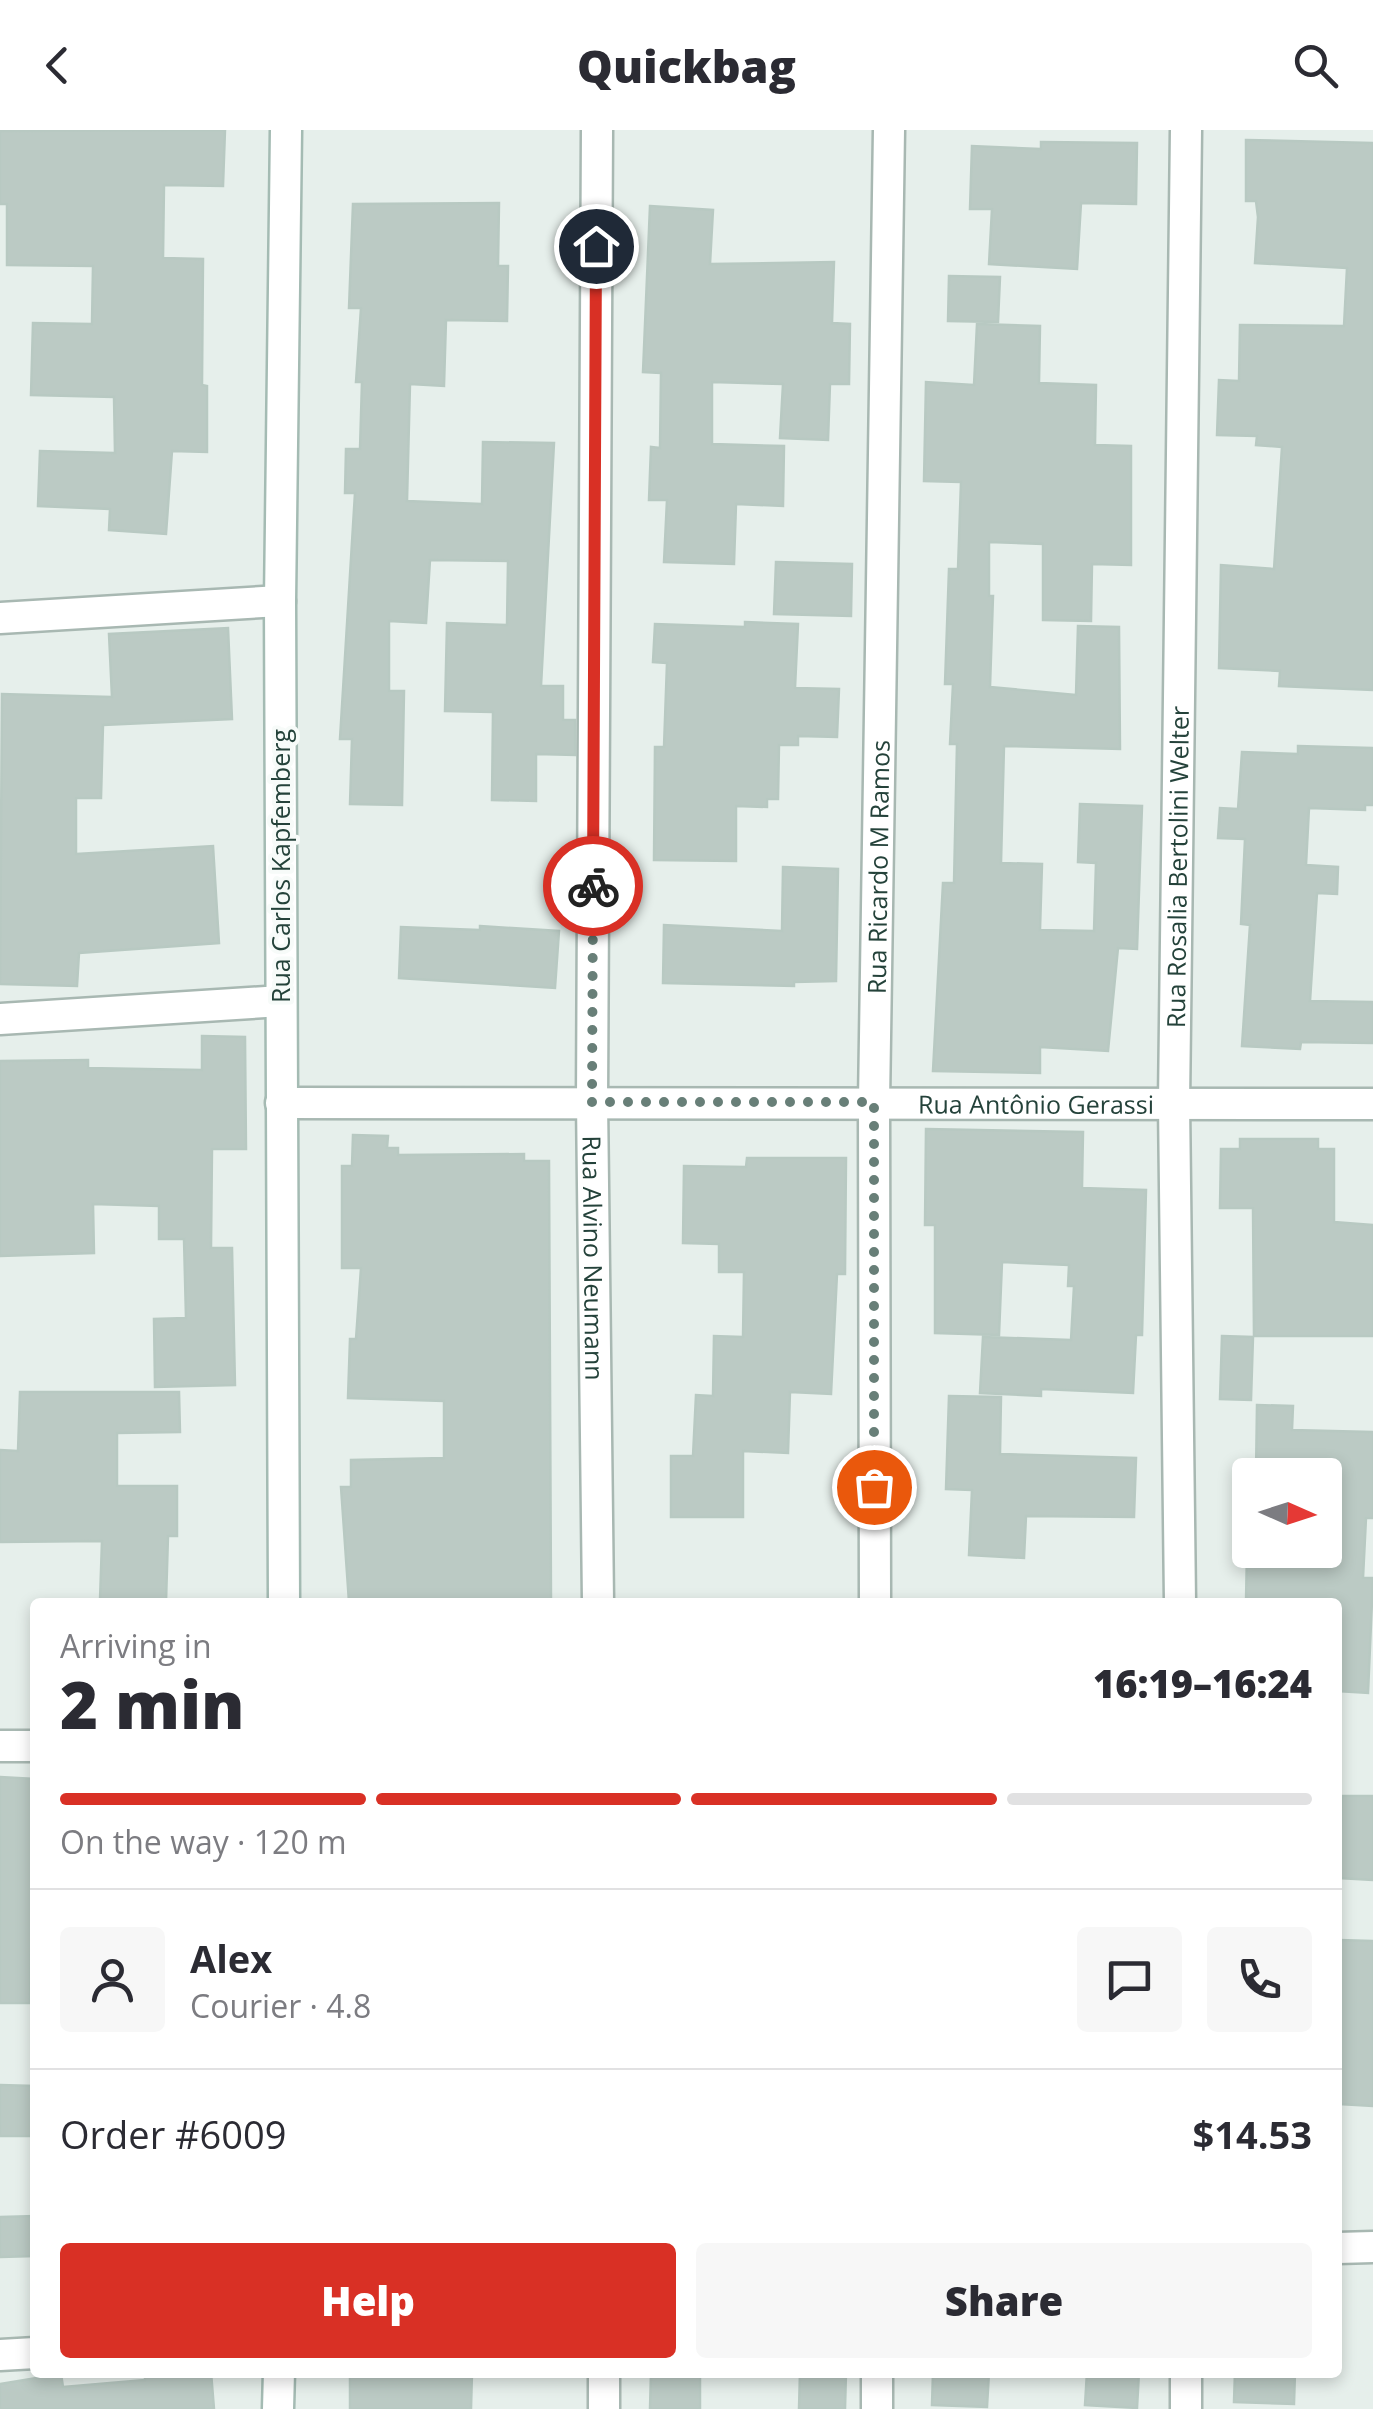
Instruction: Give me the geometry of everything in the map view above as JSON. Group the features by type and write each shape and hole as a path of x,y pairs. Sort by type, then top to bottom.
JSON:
{"street":[{"name":"Rua Carlos Kapfemberg","path":"284,1598 280,601 286,130"},
{"name":"Rua Alvino Neumann","path":"597,130 592,1102 598,1598"},
{"name":"Rua Ricardo M Ramos","path":"875,1598 874,1102 889,130"},
{"name":"Rua Rosalia Bertolini Welter","path":"1180,1598 1174,1103 1186,130"},
{"path":"0,618 280,601"},
{"path":"0,1019 281,1002"},
{"name":"Rua Antônio Gerassi","path":"281,1103 1373,1104"},
{"path":"0,1746 30,1746"},
{"path":"1342,2248 1373,2247"},
{"path":"0,2355 30,2353"},
{"path":"278,2378 278,2409"},
{"path":"604,2378 604,2409"},
{"path":"877,2378 877,2409"},
{"path":"1186,2378 1186,2409"}],"building":[{"path":"225,130 223,186 164,185 163,258 203,259 202,385 207,386 207,452 172,451 166,534 109,530 110,509 38,506 40,451 115,453 114,397 31,395 33,323 92,324 93,266 7,265 7,204 0,204 0,131"},
{"path":"1246,140 1373,143 1373,690 1279,686 1280,671 1219,668 1221,565 1274,569 1282,447 1256,445 1257,436 1217,435 1219,380 1239,381 1240,325 1344,326 1347,268 1255,263 1258,217 1256,201 1246,201"},
{"path":"1041,142 1137,143 1136,204 1081,203 1077,269 989,264 992,209 970,209 972,146 1041,149"},
{"path":"499,203 498,266 508,266 507,321 446,320 444,386 410,384 407,501 482,504 483,442 554,443 541,686 563,686 563,720 575,720 575,755 536,754 536,801 492,800 493,712 445,711 447,623 507,625 508,561 430,560 426,623 389,621 389,691 404,691 402,805 350,804 352,739 340,739 355,493 345,493 346,449 360,449 362,382 356,382 361,308 349,308 353,204"},
{"path":"650,206 713,210 710,264 834,262 832,323 850,324 849,384 830,384 828,440 780,438 783,384 712,382 712,444 784,446 783,506 736,504 734,564 664,562 667,500 649,500 651,447 660,448 661,373 643,372"},
{"path":"949,276 1000,277 998,322 948,321"},
{"path":"977,324 1040,326 1039,383 1096,385 1095,445 1131,446 1131,565 1092,564 1091,621 1043,620 1043,544 989,542 989,596 993,596 990,687 1076,695 1078,626 1119,627 1120,749 1004,746 1001,863 1042,864 1040,930 1094,931 1096,863 1078,862 1080,804 1142,806 1137,949 1118,948 1108,1051 1040,1047 1040,1073 933,1071 943,883 954,883 957,744 950,744 953,684 945,684 949,569 958,569 961,482 924,481 926,382 974,385"},
{"path":"776,562 852,564 851,616 774,614"},
{"path":"745,622 798,624 795,688 839,689 837,737 798,736 798,745 779,745 778,799 767,799 767,807 736,806 736,861 654,860 655,747 664,747 667,663 653,662 655,624 745,627"},
{"path":"228,628 232,719 103,725 101,798 76,798 76,854 213,846 219,943 79,953 77,986 0,984 2,694 112,697 109,634"},
{"path":"1298,746 1373,748 1373,805 1365,805 1365,810 1309,808 1306,865 1338,867 1337,894 1317,893 1310,1001 1373,1002 1373,1043 1301,1042 1300,1049 1242,1046 1250,925 1241,924 1245,839 1218,838 1220,808 1238,809 1242,752 1298,754"},
{"path":"783,867 838,869 836,981 794,982 794,986 663,983 664,925 782,931"},
{"path":"480,926 559,931 555,988 399,978 401,927 480,930"},
{"path":"202,1036 245,1037 246,1149 212,1149 211,1248 232,1248 235,1385 155,1387 154,1319 186,1318 184,1239 159,1239 159,1206 93,1204 94,1253 0,1256 0,1061 88,1060 88,1068 202,1070"},
{"path":"926,1129 1083,1132 1082,1188 1146,1190 1142,1335 1136,1335 1133,1393 1041,1389 1041,1396 980,1393 983,1337 1071,1340 1074,1286 1068,1286 1069,1265 1002,1262 999,1335 935,1333 935,1225 925,1225"},
{"path":"353,1135 388,1136 387,1148 398,1148 398,1155 524,1154 524,1161 549,1161 551,1598 349,1598 341,1487 351,1487 351,1460 444,1458 444,1401 348,1398 350,1339 356,1339 361,1268 342,1268 342,1166 352,1166"},
{"path":"1240,1139 1318,1139 1318,1149 1334,1149 1334,1222 1373,1225 1373,1336 1254,1336 1253,1208 1220,1208 1221,1149 1240,1149"},
{"path":"747,1158 846,1158 845,1274 837,1274 831,1394 790,1392 788,1453 743,1451 743,1517 671,1517 671,1456 693,1456 696,1395 713,1396 714,1336 743,1337 744,1272 719,1272 719,1244 683,1243 684,1166 746,1167"},
{"path":"1222,1336 1253,1337 1251,1400 1220,1399"},
{"path":"20,1392 179,1392 180,1432 117,1433 117,1486 177,1486 177,1536 168,1536 166,1598 100,1598 102,1541 0,1542 0,1450 18,1451"},
{"path":"949,1396 1001,1397 1000,1454 1136,1458 1134,1517 1026,1516 1024,1558 969,1555 972,1490 946,1489"},
{"path":"1257,1405 1293,1406 1292,1430 1373,1432 1373,1518 1366,1518 1363,1578 1373,1578 1368,1693 1342,1691 1342,1598 1246,1598 1247,1568 1342,1568 1342,1458 1256,1458"},
{"path":"0,1777 30,1779 30,2003 0,2003"},
{"path":"1342,1796 1373,1796 1373,1880 1342,1878"},
{"path":"1342,1940 1373,1941 1373,2106 1342,2104"},
{"path":"0,2085 30,2086 30,2136 0,2136"},
{"path":"30,2216 30,2256 0,2257 0,2217"},
{"path":"37,2378 62,2378 63,2387 211,2378 214,2409 0,2409 0,2384"},
{"path":"350,2378 472,2378 471,2409 350,2409"},
{"path":"651,2378 700,2378 700,2409 650,2409"},
{"path":"800,2378 846,2378 845,2409 799,2409"},
{"path":"933,2378 989,2378 987,2407 932,2405"},
{"path":"1087,2378 1139,2378 1137,2408 1085,2405"},
{"path":"1235,2378 1295,2378 1294,2404 1234,2402"}],"way so far":[{"path":"593,886 592,1102 874,1102 874,1487"}],"route":[{"path":"593,886 596,246"}]}
